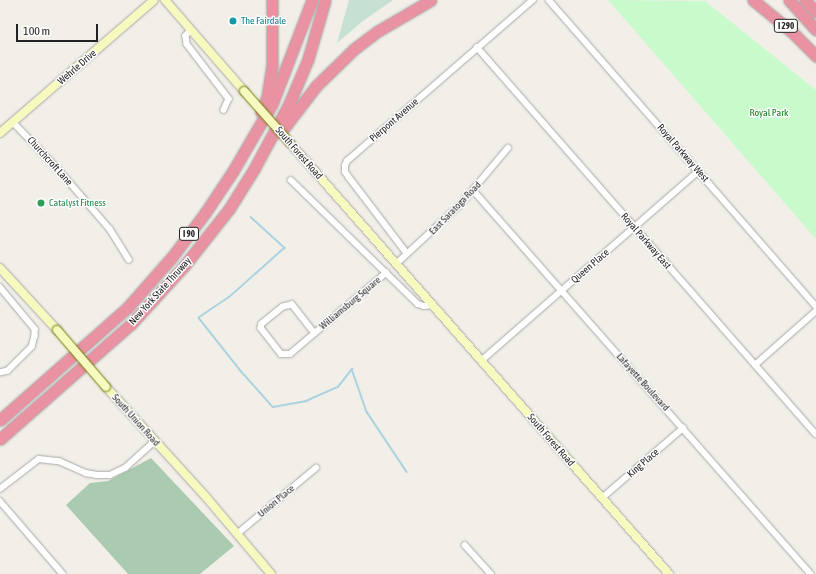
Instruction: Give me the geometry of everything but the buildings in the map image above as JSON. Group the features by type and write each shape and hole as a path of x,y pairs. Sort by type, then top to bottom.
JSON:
{"highway":[{"path":"251,139 267,97 271,75 272,0"},
{"name":"New York State Thruway","path":"0,420 127,308 172,257 205,213 233,171 272,104 312,0"},
{"name":"New York State Thruway","path":"0,439 131,324 166,288 229,209 254,169 289,104 308,59 325,0"},
{"path":"254,169 296,111 330,71 354,49 378,31 431,0"},
{"name":"I 290","path":"753,0 793,33 816,56"},
{"name":"I 290","path":"789,0 816,30"},
{"path":"805,0 816,12"}],"street":[{"name":"Wehrle Drive","path":"0,133 154,0"},
{"name":"South Forest Road","path":"165,0 669,574"},
{"name":"Pierpont Avenue","path":"407,254 349,178 345,172 345,166 352,156 534,0"},
{"name":"Royal Parkway West","path":"549,0 816,306"},
{"path":"191,30 186,36 187,44 229,99 224,110"},
{"name":"Royal Parkway East","path":"477,48 816,434"},
{"name":"Churchcroft Lane","path":"13,122 59,170 110,229 129,258"},
{"name":"East Saratoga Road","path":"396,264 474,191 508,148"},
{"name":"Queen Place","path":"482,361 699,171"},
{"path":"290,180 418,304 424,306 433,305"},
{"name":"Lafayette Boulevard","path":"474,191 810,574"},
{"name":"South Union Road","path":"0,268 57,330 271,574"},
{"name":"Williamsburg Square","path":"314,333 292,305 283,307 262,324 261,328 281,354 290,354 386,273"},
{"path":"0,288 34,329 36,336 32,347 8,371 0,373"},
{"path":"755,365 816,312"},
{"name":"King Place","path":"602,498 683,428"},
{"path":"0,489 39,459 59,461 86,473 110,475 125,468 155,441"},
{"name":"Union Place","path":"237,534 316,468"},
{"path":"0,501 63,574"},
{"path":"465,545 491,574"}],"green space":[{"path":"349,0 393,0 363,21 337,43"},
{"name":"Royal Park","path":"608,0 705,1 816,90 816,239"},
{"path":"151,458 234,546 200,574 128,574 66,505 90,483 108,481"}],"waterway":[{"path":"251,217 285,248 230,297 199,318 241,371 273,407 306,401 338,387 352,369 367,412 407,472"}],"place":[{"name":"The Fairdale","path":"233,21"},
{"name":"Catalyst Fitness","path":"41,203"}]}
